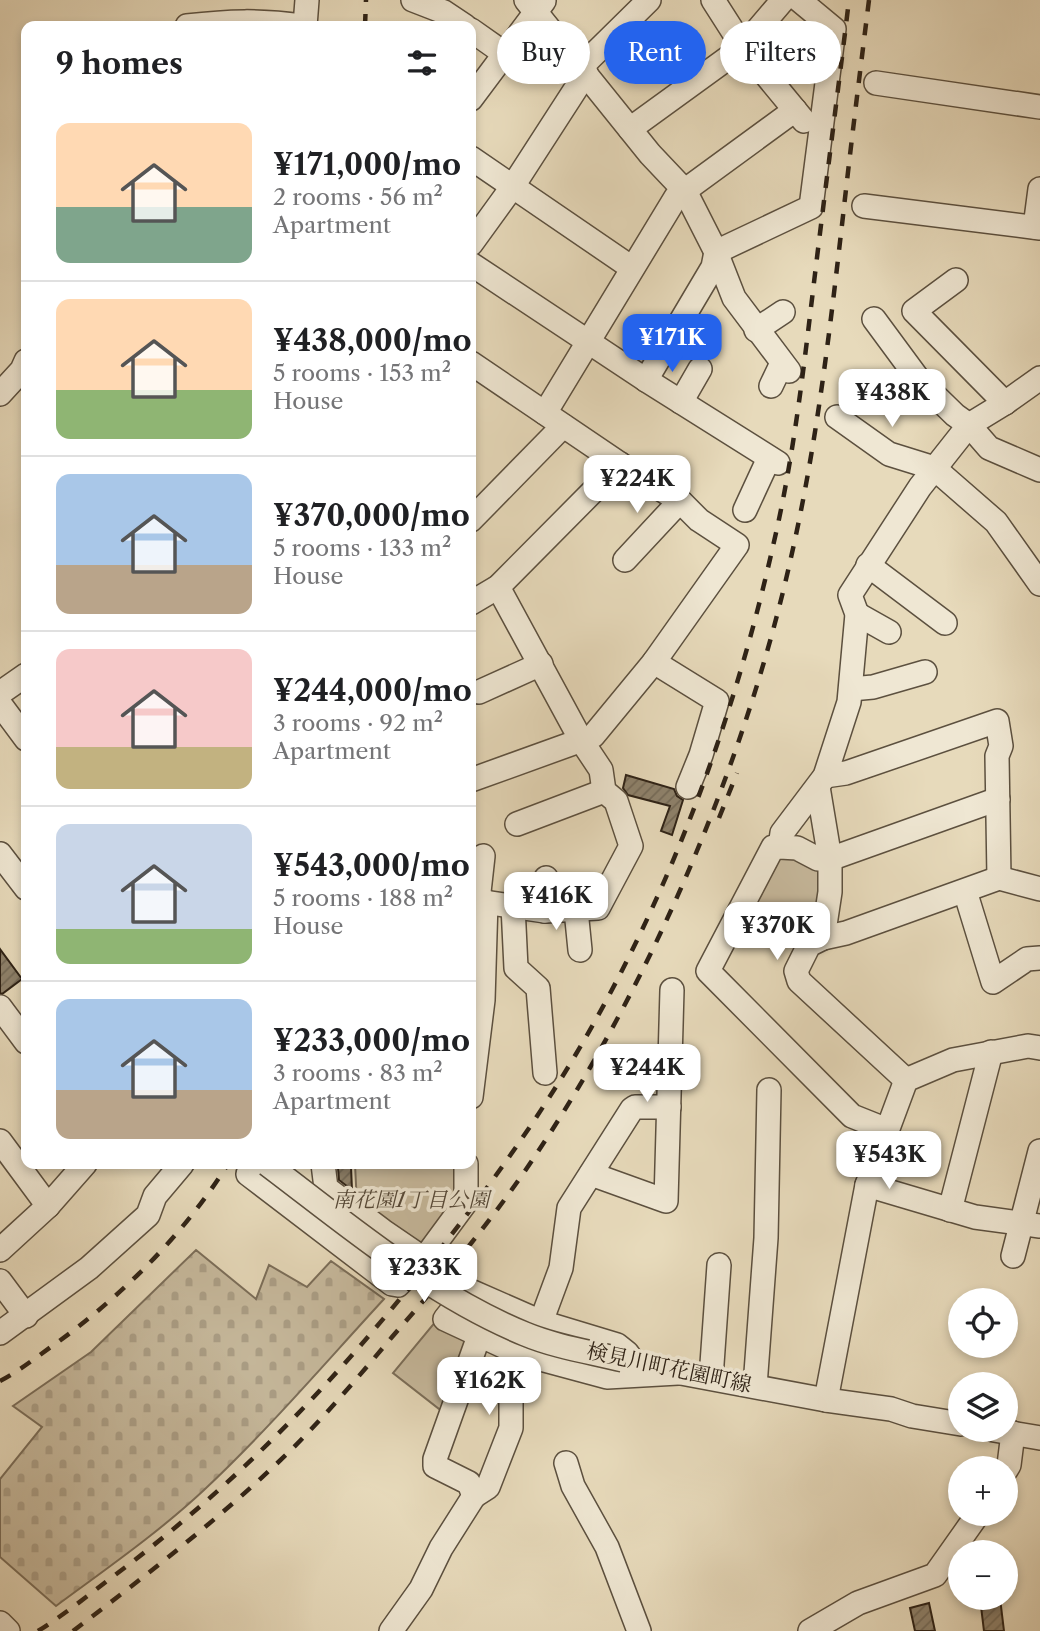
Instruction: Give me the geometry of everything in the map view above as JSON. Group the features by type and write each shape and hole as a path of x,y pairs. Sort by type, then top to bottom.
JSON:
{"street":[{"path":"305,21 307,0"},
{"path":"413,0 444,12 458,21"},
{"path":"590,64 649,0"},
{"path":"713,0 726,21"},
{"path":"765,21 783,0"},
{"path":"716,252 811,207 834,29 799,0"},
{"path":"525,21 536,4 548,21"},
{"path":"476,34 497,48"},
{"path":"630,129 720,64"},
{"path":"476,92 497,65"},
{"path":"590,78 650,154 685,191 716,252 734,298 781,373"},
{"path":"876,83 1040,107"},
{"path":"476,237 513,186 575,84"},
{"path":"774,84 819,140"},
{"path":"476,514 554,419 587,341 676,197 795,110"},
{"path":"476,161 632,268"},
{"path":"864,206 1038,228 1040,189"},
{"path":"646,380 713,267 716,252"},
{"path":"476,267 773,460 745,510"},
{"path":"956,280 914,311 1005,404"},
{"path":"756,330 783,312"},
{"path":"874,318 919,380 989,447 1040,470"},
{"path":"476,366 620,464 680,500 699,520 737,545 653,662 593,736 476,777"},
{"path":"681,402 700,369"},
{"path":"0,394 21,371"},
{"path":"780,847 782,832 821,781 840,732 851,689 857,614 850,595 934,468 969,425 1038,383"},
{"path":"837,417 889,454 934,468 996,522 1040,584"},
{"path":"476,600 498,587 620,464"},
{"path":"625,559 680,500"},
{"path":"868,565 945,623"},
{"path":"479,901 545,911 598,908 631,846 616,801 604,791 601,770 581,740 498,587"},
{"path":"857,614 889,632"},
{"path":"653,662 717,701 688,787"},
{"path":"480,692 541,664"},
{"path":"851,689 873,687 925,672"},
{"path":"0,693 21,678"},
{"path":"0,704 21,732"},
{"path":"821,781 997,721 1001,746 997,756 999,878"},
{"path":"821,781 830,859 830,892 823,938"},
{"path":"517,824 604,791"},
{"path":"887,1130 852,1116 708,971 773,847 797,848 818,859 830,859 998,799"},
{"path":"0,854 21,881"},
{"path":"476,1022 483,1000 479,901 483,856"},
{"path":"545,911 547,878"},
{"path":"906,1080 799,981 796,971 809,945 999,878 1040,889"},
{"path":"965,891 993,982 1027,959 1040,958"},
{"path":"513,906 516,968 538,988 545,1073"},
{"path":"576,910 580,950"},
{"path":"591,1174 666,1201 672,990"},
{"path":"0,1007 21,1034"},
{"path":"826,1400 867,1185 906,1080 953,1060 1028,1046 1040,1048"},
{"path":"950,1210 991,1052"},
{"path":"755,1386 766,1238 769,1090"},
{"path":"541,1322 561,1268 569,1208 632,1109 668,1107"},
{"path":"0,1141 48,1206"},
{"path":"1013,1256 1031,1224 1040,1151"},
{"path":"0,1250 48,1206 81,1169"},
{"path":"0,1332 26,1316 89,1268 148,1215 155,1196 178,1169"},
{"path":"257,1169 392,1284 398,1286 424,1259 467,1202 466,1169"},
{"name":"検見川町花園町線","path":"257,1169 457,1300 526,1335 678,1373 891,1409 912,1416 948,1422"},
{"path":"324,1169 326,1188 424,1259"},
{"path":"867,1185 975,1217 1031,1224"},
{"path":"710,1378 719,1265"},
{"path":"0,1281 26,1316"},
{"path":"629,1362 627,1353 617,1345 541,1322 468,1290 445,1319 517,1353 607,1377 678,1373"},
{"path":"474,1496 469,1483 435,1466 435,1459 480,1336"},
{"path":"391,1631 421,1589 441,1548 474,1496 488,1487 511,1428 511,1398 517,1353"},
{"path":"1018,1434 1040,1438"},
{"path":"566,1463 573,1486 607,1546 639,1631"},
{"path":"810,1631 858,1603 935,1575 970,1526"},
{"path":"0,1623 8,1631"}],"green space":[{"path":"777,855 814,862 824,897 809,930 752,900"},
{"path":"623,1054 663,1056 662,1084 618,1083 617,1067"},
{"name":"南花園1丁目公園","path":"355,1169 462,1169 461,1195 423,1244 411,1245 357,1205"},
{"path":"196,1250 256,1299 269,1265 307,1287 331,1261 384,1299 274,1420 204,1490 150,1536 56,1606 0,1557 0,1479 42,1427 13,1406 91,1352"},
{"path":"436,1321 468,1342 443,1412 393,1373"}],"building":[{"path":"626,775 674,789 677,796 683,800 672,835 661,831 670,806 628,795 623,788"},
{"path":"0,949 21,980 0,993"},
{"path":"338,1169 351,1169 352,1190 339,1180"},
{"path":"929,1603 935,1631 915,1631 910,1608"},
{"path":"981,1610 1001,1610 1004,1631 984,1631"}],"railway":[{"path":"365,21 366,0"},
{"path":"38,1631 185,1520 256,1455 357,1350 430,1262 507,1160 583,1043 619,976 653,907 710,765 734,693 773,546 798,411 849,0"},
{"path":"73,1631 212,1521 291,1450 429,1294 483,1228 533,1159 576,1091 655,945 690,868 749,710 773,631 792,553 822,385 869,0"},
{"path":"719,818 737,773"},
{"path":"0,1381 58,1342 130,1283 173,1238 225,1169"}]}
